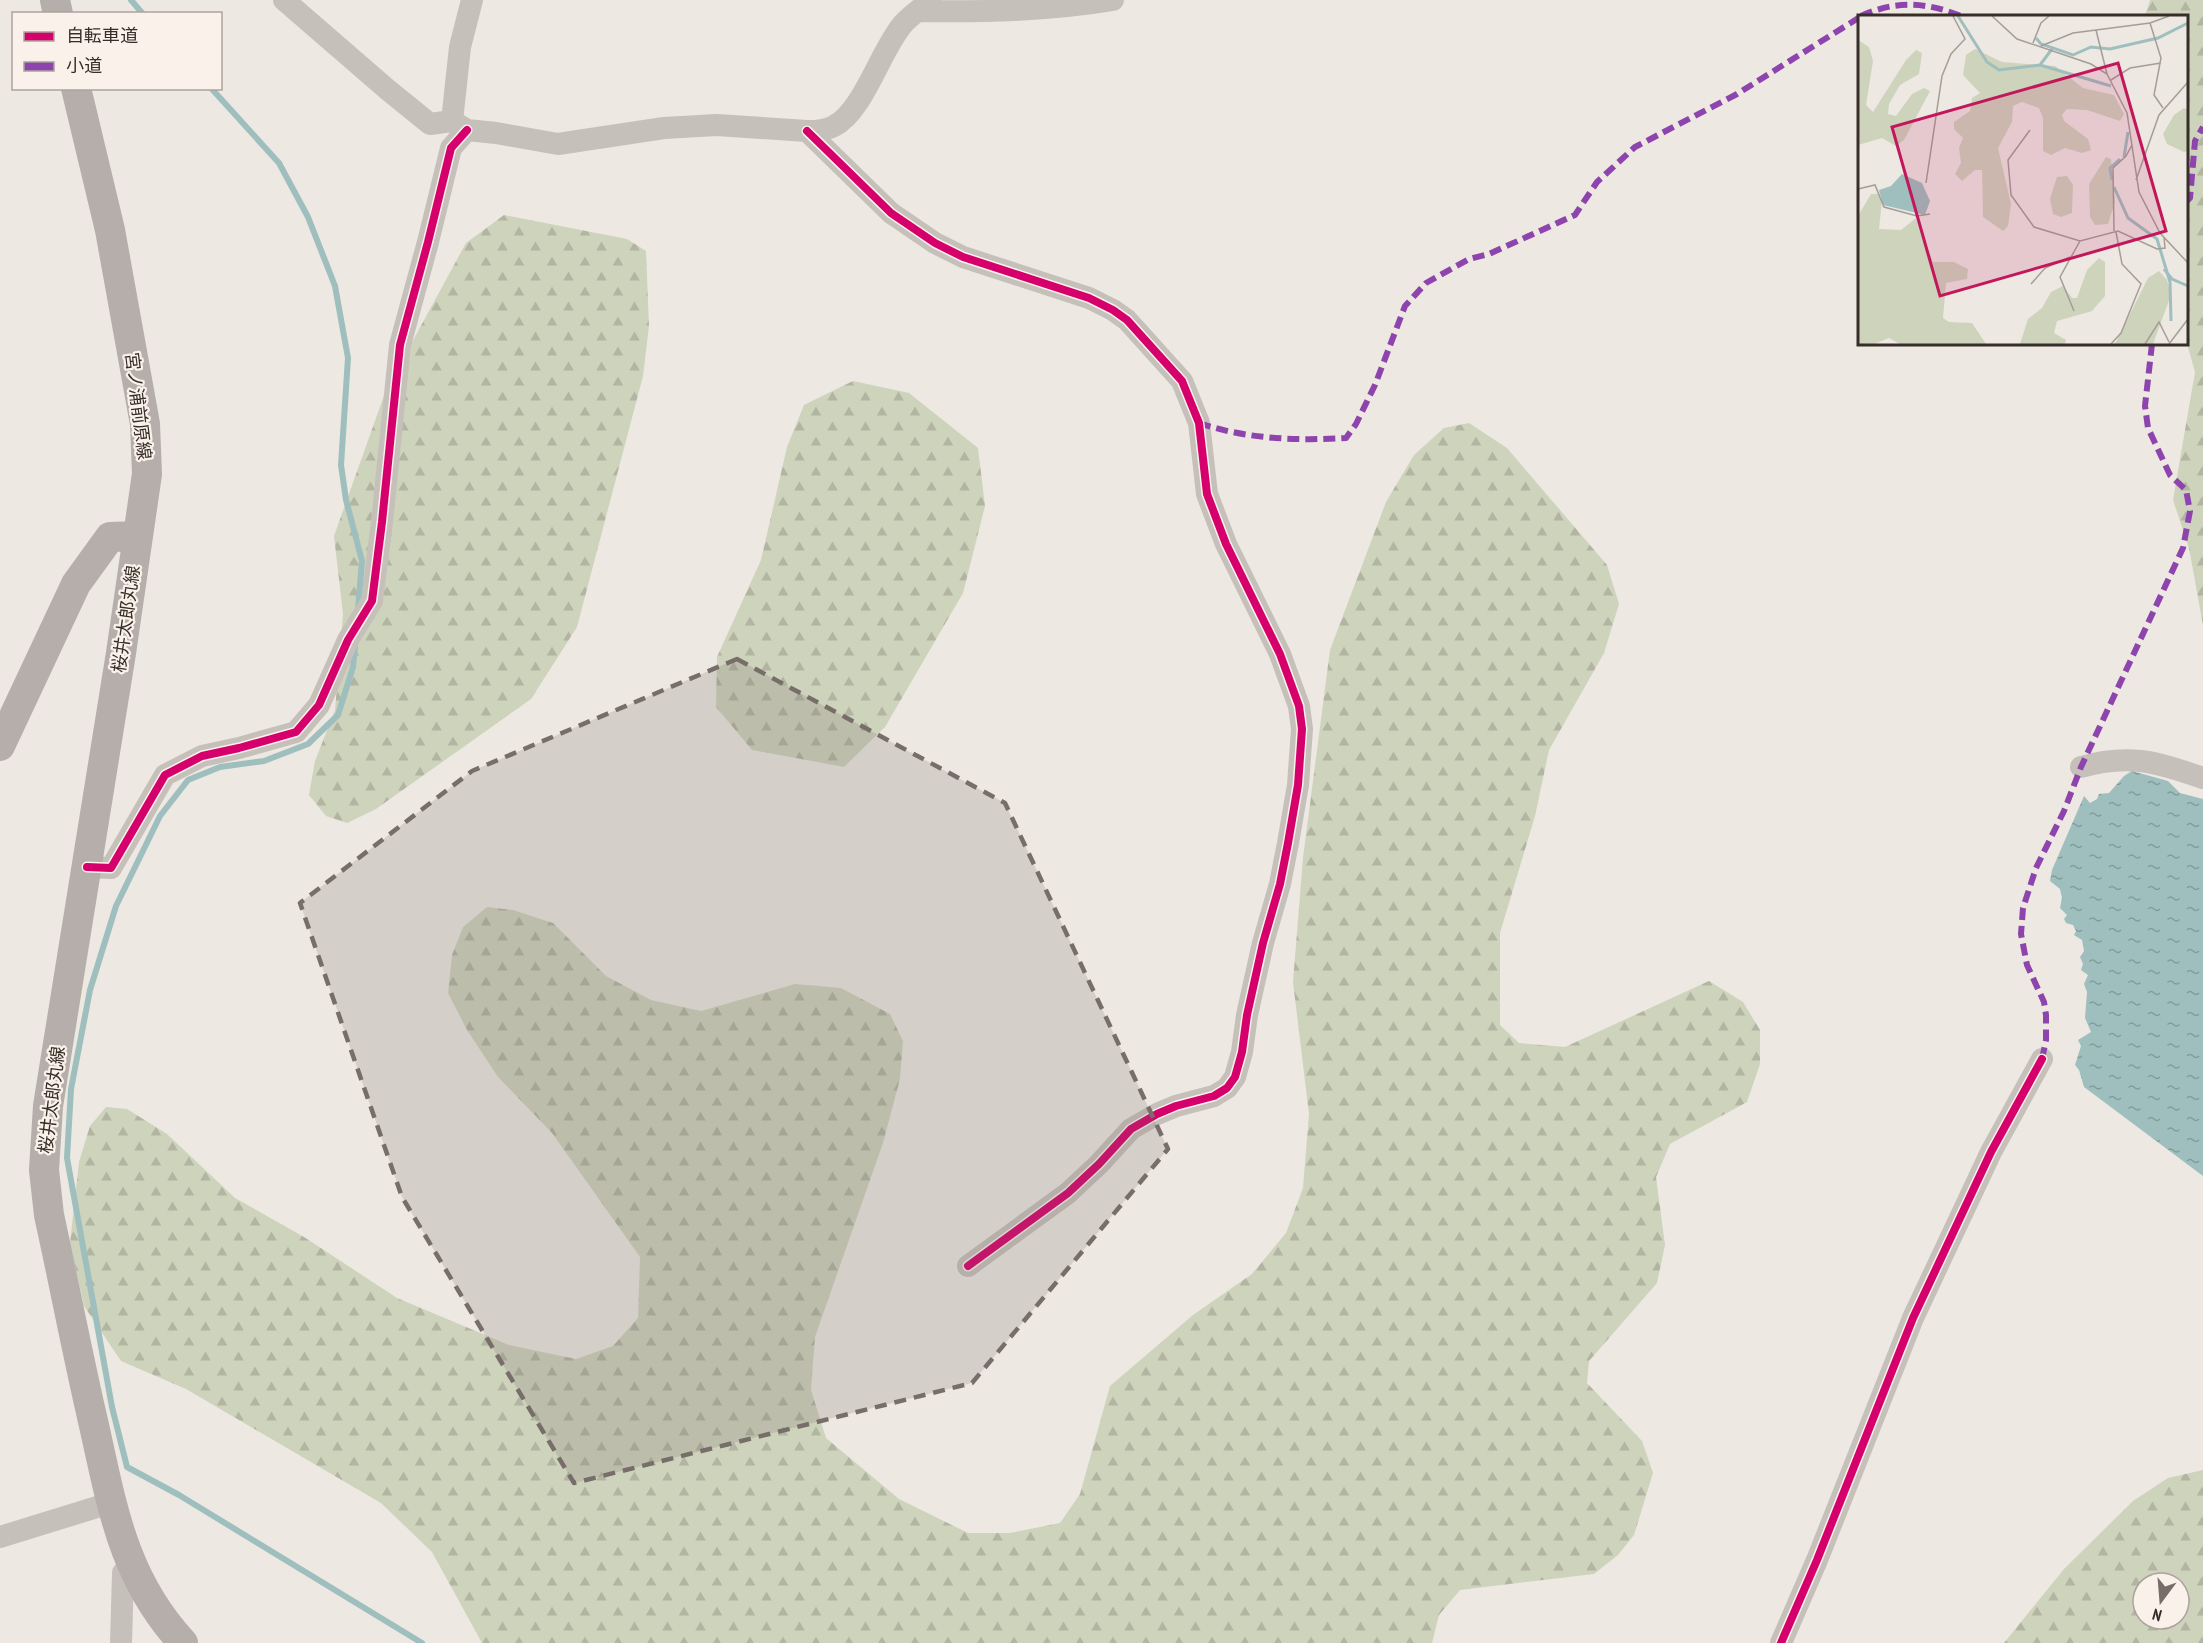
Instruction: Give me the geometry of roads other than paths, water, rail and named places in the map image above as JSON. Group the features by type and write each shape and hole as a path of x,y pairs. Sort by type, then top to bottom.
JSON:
{"main road":[{"name":"宮ノ浦前原線","path":"76,90 110,230 145,424 147,474 138,536"},
{"path":"0,746 76,584 110,537 138,536"},
{"name":"桜井太郎丸線","path":"138,536 48,1106 44,1170 50,1215 110,1503 132,1567 153,1605 183,1643"}],"street":[{"path":"284,0 430,124 459,126 558,144 664,128 717,125 821,131 835,126 847,116 903,24 925,6 1026,10 1078,6 1113,0"},
{"path":"87,867 111,868 165,775 202,756 296,732 320,705 348,640 372,601 400,345 451,148 459,126 460,47 472,0"},
{"path":"807,131 891,213 935,243 963,257 1089,298 1113,310 1126,320 1182,381 1199,423 1207,494 1226,544 1280,654 1299,706 1302,729 1298,785 1288,843 1280,884 1263,944 1235,1077 1227,1088 1214,1096 1157,1113 1131,1129 1068,1193 968,1266"},
{"path":"2080,767 2104,760 2127,759 2163,764 2203,778"},
{"path":"1781,1643 1817,1560 1913,1318 1991,1152 2042,1059"},
{"path":"0,1537 110,1503"},
{"path":"121,1643 123,1573 132,1567"}],"water":[{"path":"2132,771 2168,781 2180,793 2203,799 2203,1176 2084,1087 2079,1070 2075,1065 2081,1046 2078,1040 2091,1032 2085,1018 2087,992 2084,984 2088,975 2081,970 2083,964 2080,957 2084,951 2082,940 2074,935 2076,931 2073,925 2066,923 2064,919 2067,915 2060,908 2062,898 2060,889 2050,881 2052,870 2084,796 2090,803 2097,799 2099,794 2109,793 2124,776"}],"waterway":[{"path":"131,0 141,12"},
{"path":"213,90 279,163 308,217 335,286 348,358 341,465 346,500 362,561 358,609"},
{"path":"355,646 353,667 338,715 308,744 264,761 220,767 188,780 160,816 116,906 90,990 71,1089 67,1158 112,1407 127,1467 179,1495 422,1643"}]}
